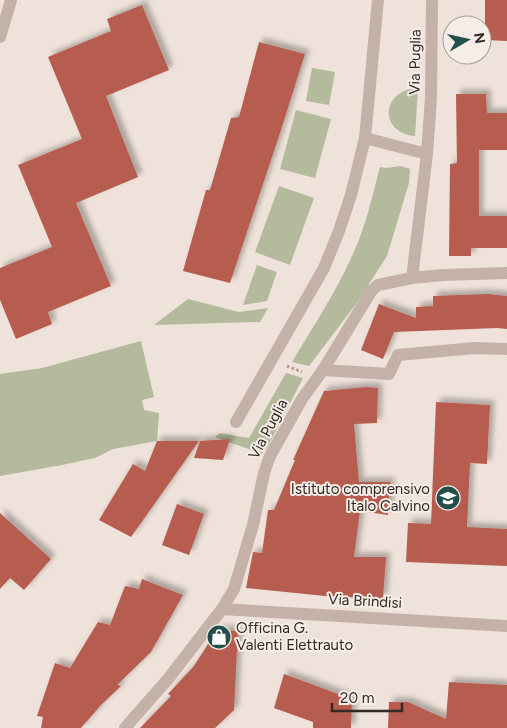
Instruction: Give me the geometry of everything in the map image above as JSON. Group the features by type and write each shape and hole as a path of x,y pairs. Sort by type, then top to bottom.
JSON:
{"street":[{"path":"0,37 11,0"},
{"name":"Via Puglia","path":"236,422 324,268 340,231 365,138 378,0"},
{"name":"Via Puglia","path":"124,728 168,679 222,609 234,589 253,526 264,473 270,456 302,399 372,290 378,285 412,278 427,154 431,98 432,0"},
{"path":"365,138 427,154"},
{"path":"412,278 507,273"},
{"path":"320,373 389,374 398,355 475,348 507,349"},
{"name":"Via Brindisi","path":"222,609 507,626"}],"path":[{"path":"271,360 320,373"}],"green space":[{"path":"312,68 335,72 329,105 306,101"},
{"path":"410,89 418,89 415,136 404,134 396,129 389,115 393,99 400,93"},
{"path":"296,110 331,119 315,178 280,169"},
{"path":"401,166 410,169 409,183 387,256 356,304 309,366 292,362 331,298 356,247 368,213 380,167"},
{"path":"279,186 314,198 290,265 255,252"},
{"path":"257,265 277,272 267,301 243,305"},
{"path":"188,299 239,312 268,308 260,322 154,325"},
{"path":"141,341 154,397 142,400 144,410 159,413 157,441 113,449 95,458 0,476 0,374 42,368"},
{"path":"286,373 303,378 262,454 215,437 220,433 249,438"}],"building":[{"path":"485,0 507,0 507,41 492,40 492,15 485,15"},
{"path":"142,5 169,70 106,96 138,177 76,203 111,286 48,312 52,324 16,339 0,300 0,268 52,247 18,165 82,139 48,57 111,31 107,19"},
{"path":"259,42 305,54 230,283 183,271 206,190 210,190 231,118 239,117"},
{"path":"456,94 486,94 487,113 507,113 507,150 479,150 479,216 507,216 507,248 471,248 471,256 449,256 450,164 457,163"},
{"path":"488,294 507,296 507,329 394,332 383,359 361,350 379,304 416,318 416,307 433,306 433,296"},
{"path":"366,387 378,388 377,423 354,424 359,482 390,482 388,515 360,511 354,557 386,557 383,599 325,596 246,588 253,552 262,553 268,510 274,510 295,460 293,460 324,391"},
{"path":"436,402 490,405 487,464 470,463 467,527 507,529 507,566 406,562 408,523 431,524"},
{"path":"230,439 223,460 194,458 200,441"},
{"path":"157,441 199,441 131,537 99,520 133,464 145,471"},
{"path":"177,504 204,514 189,555 162,545"},
{"path":"0,513 51,559 24,590 10,578 0,589"},
{"path":"142,579 183,595 151,652 117,685 121,686 81,728 41,728 43,717 37,716 55,663 70,668 98,622 110,625 125,586 139,589"},
{"path":"217,630 238,631 234,710 215,728 140,728 171,696 168,694 194,666"},
{"path":"284,674 352,699 351,728 313,728 313,722 274,708"},
{"path":"449,682 507,685 507,728 388,728 389,702 408,702 446,719"}],"place":[{"name":"Istituto comprensivo Italo Calvino","path":"448,498"},
{"name":"Officina G. Valenti Elettrauto","path":"219,637"}]}
